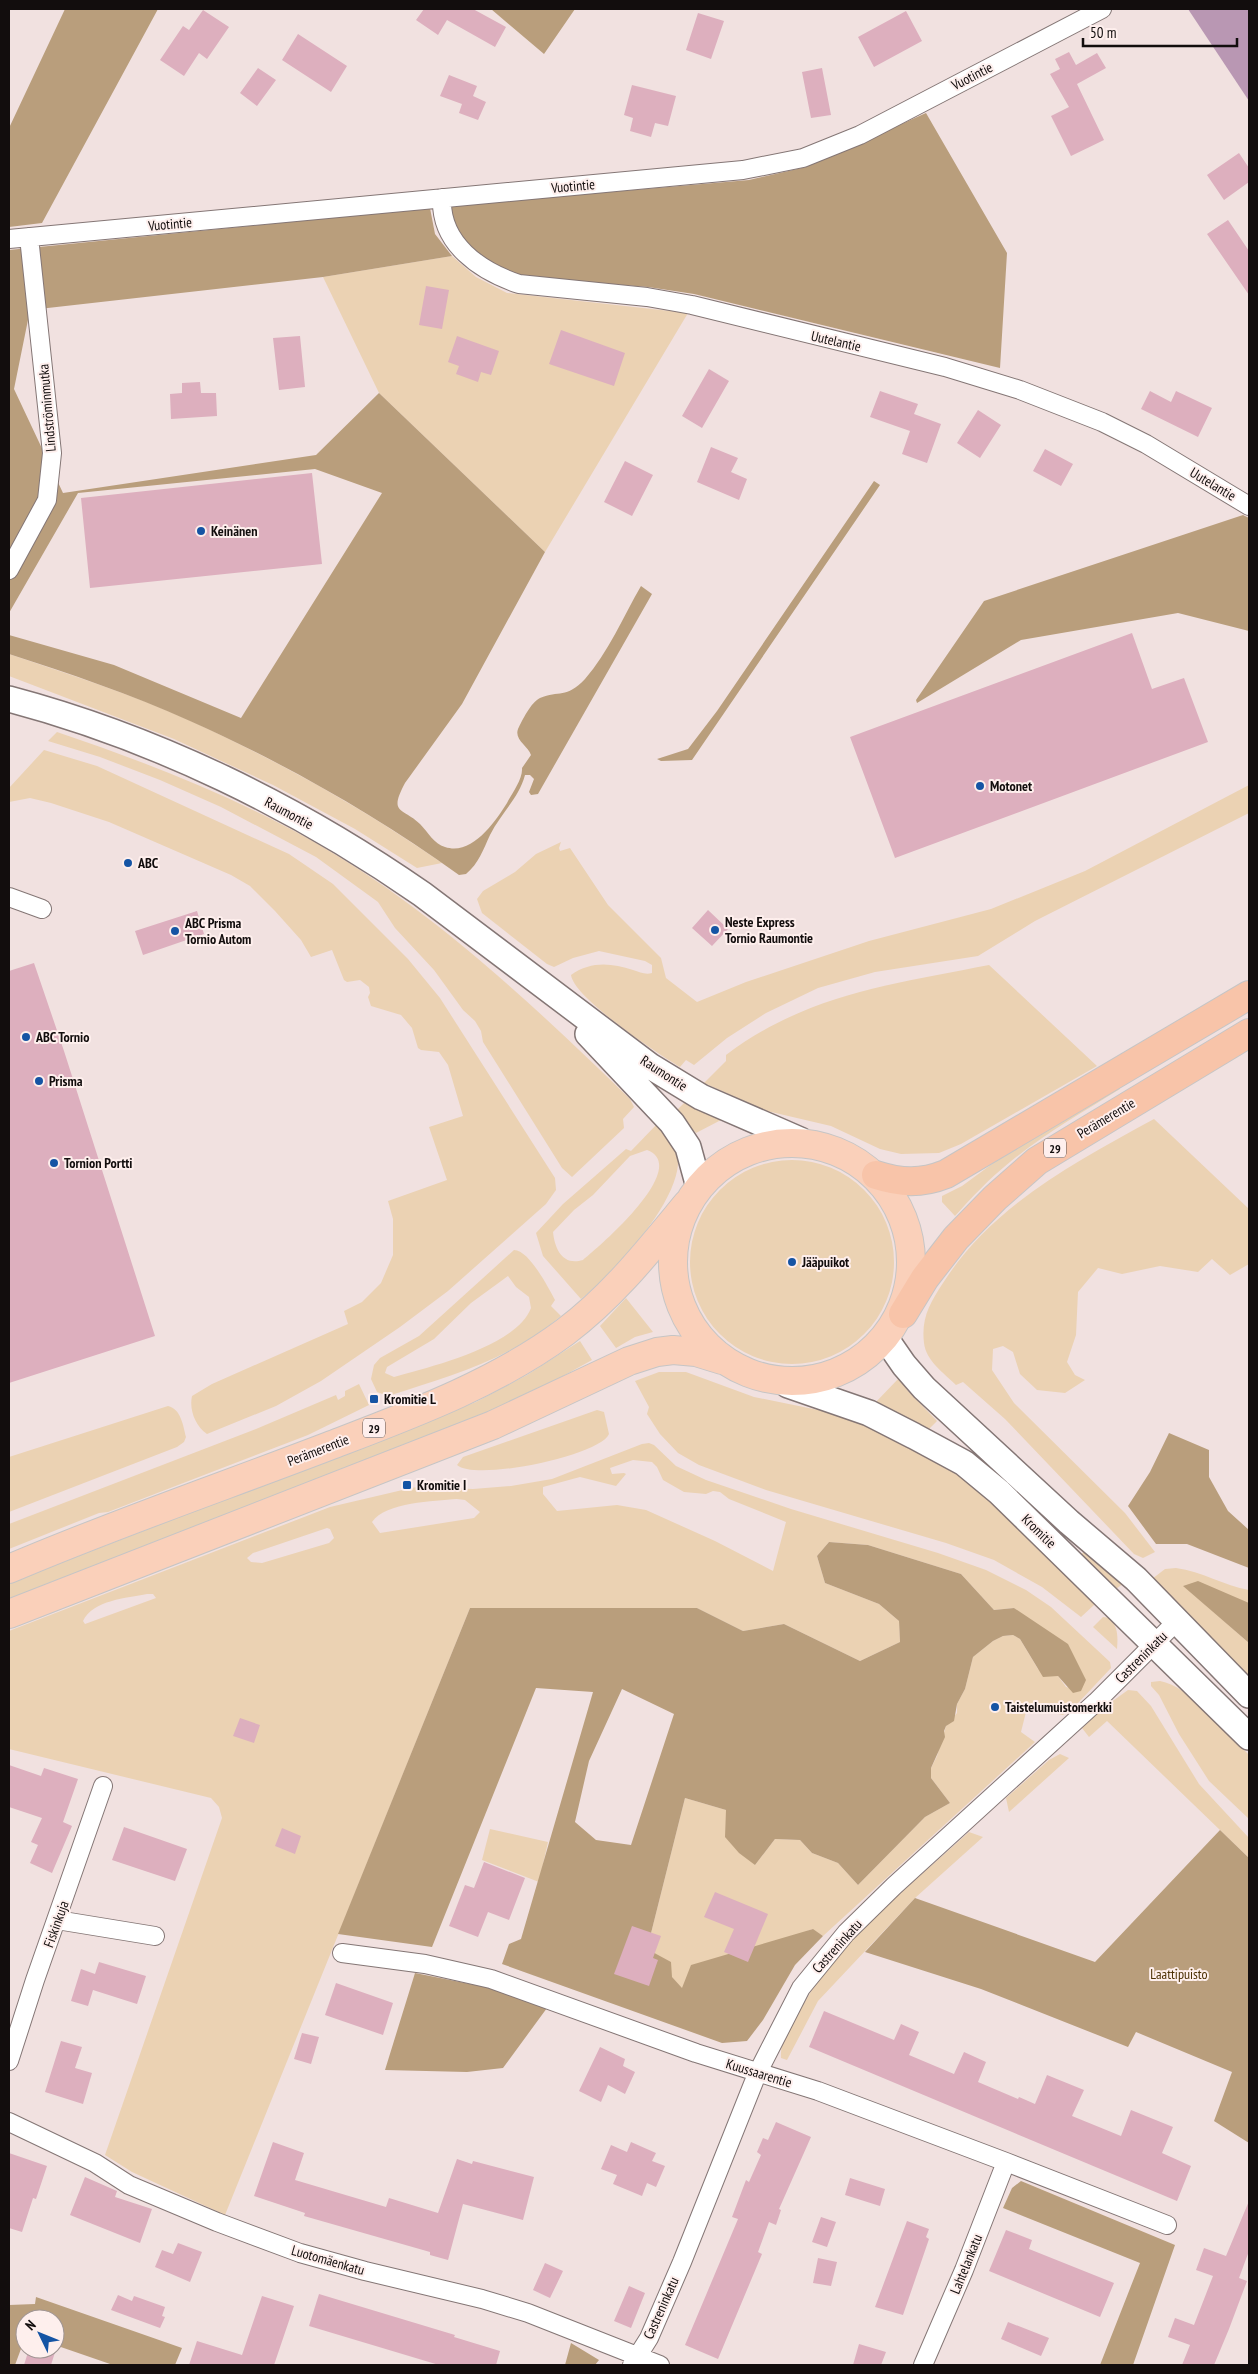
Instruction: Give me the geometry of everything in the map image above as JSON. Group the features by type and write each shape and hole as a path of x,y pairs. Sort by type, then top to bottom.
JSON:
{"highway":[{"name":"29","path":"722,1360 697,1333 685,1307 678,1281 680,1245 693,1195 712,1172 730,1159 747,1150 767,1144 800,1140 828,1148 852,1158 876,1175 895,1181 929,1181 946,1174 1249,995"},
{"name":"Perämerentie","path":"903,1314 925,1278 956,1238 995,1198 1036,1161 1249,1033"},
{"name":"29","path":"9,1614 493,1425 629,1361 657,1352 673,1350 696,1352 722,1360 753,1376 788,1385 816,1380 844,1371 866,1357 886,1338 903,1314 907,1276 901,1223 893,1203 876,1175"},
{"name":"Perämerentie","path":"9,1569 373,1429 476,1385 524,1360 566,1332 603,1301 645,1255 693,1195"}],"main road":[{"name":"Raumontie","path":"9,699 118,734 158,750 290,812 384,868 465,924 650,1066 701,1097 800,1140"},
{"name":"Raumontie","path":"540,983 672,1123 688,1147 693,1195"},
{"name":"Kromitie","path":"886,1338 904,1365 924,1388 1069,1522 1136,1579 1249,1695"},
{"name":"Kromitie","path":"788,1385 869,1413 964,1463 999,1492 1249,1737"}],"street":[{"name":"Vuotintie","path":"9,239 743,170 803,158 860,134 1102,9"},
{"name":"Uutelantie","path":"442,198 442,217 456,243 471,260 501,278 519,284 647,297 692,305 945,367 1020,390 1102,422 1146,444 1249,506"},
{"name":"Lindströminmutka","path":"9,570 47,500 52,453 29,237"},
{"path":"9,897 42,909"},
{"name":"Castreninkatu","path":"635,2361 649,2338 682,2262 757,2074 800,1988 846,1933 958,1826 1074,1722 1155,1645 1176,1622"},
{"name":"Fiskinkuja","path":"9,2061 34,1980 58,1920 103,1786"},
{"path":"58,1920 154,1936"},
{"name":"Kuussaarentie","path":"342,1952 425,1964 491,1979 757,2074 818,2091 1006,2162 1167,2226"},
{"name":"Luotomäenkatu","path":"9,2122 95,2163 129,2185 300,2254 500,2304 588,2335 635,2361 660,2365"},
{"name":"Lahtelankatu","path":"923,2365 964,2270 1006,2162"}],"shaded area":[{"path":"1188,9 1249,9 1249,101"},
{"path":"452,256 476,277 507,293 688,313 545,552 379,393 323,277"},
{"path":"9,654 101,685 191,721 320,786 442,863 417,868 355,829 273,785 174,739 9,676"},
{"path":"57,732 185,779 247,807 307,838 395,894 437,925 516,992 630,1099 634,1107 623,1119 624,1128 572,1177 562,1168 483,1042 481,1031 475,1021 463,1010 434,970 395,928 378,902 316,857 221,807 160,780 100,757 48,741"},
{"path":"44,750 97,766 289,854 333,884 408,959 440,998 555,1178 556,1190 546,1204 448,1291 400,1327 321,1381 276,1406 207,1434 199,1427 194,1417 191,1406 192,1396 212,1384 348,1324 344,1311 362,1302 381,1283 393,1255 393,1219 388,1201 447,1180 429,1127 463,1116 448,1065 439,1052 418,1048 412,1028 401,1015 371,1006 368,997 370,993 369,987 360,980 347,982 344,980 332,950 311,957 301,940 250,886 231,875 109,822 30,798 9,802 9,788"},
{"path":"1249,785 1249,813 1035,921 978,956 875,972 818,988 766,1013 727,1038 694,1065 686,1060 680,1067 618,1025 586,997 576,985 571,975 594,965 617,966 649,974 652,973 652,965 645,961 599,951 573,958 554,967 547,964 482,913 477,899 483,891 515,872 536,854 561,842 560,851 570,848 608,905 661,958 666,978 697,1002 746,982 869,941 991,909 1085,871"},
{"path":"989,965 1097,1066 961,1144 939,1153 901,1154 880,1149 831,1126 767,1111 704,1083 726,1061 726,1055 757,1034 819,1005 852,994 919,978"},
{"path":"1117,1086 1120,1089 1050,1133 1010,1162 981,1188 955,1216 942,1202 942,1196 962,1186 1007,1153"},
{"path":"685,1102 721,1120 696,1133 675,1112"},
{"path":"1154,1119 1249,1209 1249,1264 1230,1275 1212,1259 1198,1272 1160,1266 1122,1274 1098,1268 1078,1292 1076,1335 1067,1362 1075,1375 1085,1380 1065,1393 1037,1390 1020,1374 1013,1352 1003,1346 993,1349 992,1370 1014,1403 1125,1513 1155,1552 1143,1558 1134,1554 1005,1419 963,1382 956,1385 936,1366 925,1349 923,1334 927,1311 938,1290 963,1255 986,1231 1037,1188 1094,1152"},
{"path":"658,1123 669,1137 677,1153 678,1164 674,1181 666,1200 640,1238 609,1273 581,1299 543,1256 536,1233 563,1204 626,1149 631,1151","holes":["647,1150 658,1159 658,1173 651,1189 622,1224 583,1260 570,1261 565,1259 558,1250 553,1232 574,1210 593,1195 630,1156"]},
{"path":"782,1160 802,1160 822,1164 840,1172 857,1183 871,1197 882,1214 890,1232 894,1262 890,1292 882,1310 871,1327 857,1341 840,1352 822,1360 802,1364 782,1364 762,1360 744,1352 727,1341 713,1327 702,1310 694,1292 690,1272 690,1252 694,1232 702,1214 713,1197 727,1183 744,1172 762,1164"},
{"path":"514,1250 526,1256 538,1270 555,1300 551,1306 561,1316 521,1344 479,1365 388,1396 377,1392 371,1379 374,1365 380,1358 419,1336","holes":["508,1276 516,1287 529,1297 531,1308 523,1321 509,1333 491,1344 449,1361 394,1377 385,1373 387,1367 434,1339 471,1303"]},
{"path":"626,1298 653,1332 635,1337 616,1348 600,1326"},
{"path":"580,1341 592,1360 545,1386 479,1417 9,1599 9,1583 476,1402 527,1375"},
{"path":"659,1372 686,1372 754,1397 828,1412 878,1430 944,1466 980,1490 1094,1600 1094,1605 1081,1617 1042,1587 994,1560 946,1543 766,1490 699,1465 678,1453 660,1434 647,1414 649,1407 635,1381"},
{"path":"899,1378 908,1391 937,1421 928,1430 874,1404"},
{"path":"359,1384 369,1405 308,1435 108,1512 99,1513 9,1549 9,1524 256,1429 336,1395 338,1400 345,1396 345,1391"},
{"path":"168,1406 179,1414 186,1437 184,1442 177,1447 9,1512 9,1457"},
{"path":"597,1410 604,1412 609,1434 601,1442 585,1450 562,1458 511,1468 469,1469 457,1465 463,1457"},
{"path":"649,1443 654,1445 676,1466 706,1480 791,1509 938,1553 986,1570 1026,1590 1051,1607 1110,1662 1111,1668 1079,1702 1063,1715 1027,1708 1021,1732 1035,1742 823,1936 812,1929 682,1989 647,1949 685,1798 726,1810 755,1865 775,1839 800,1840 812,1853 838,1863 858,1885 925,1817 950,1803 931,1778 931,1768 937,1756 946,1726 957,1713 957,1704 965,1689 973,1657 993,1641 1003,1636 1013,1635 1020,1639 1038,1669 1058,1676 1066,1687 1081,1691 1014,1608 994,1610 961,1574 868,1545 829,1542 817,1556 825,1583 879,1604 899,1621 900,1642 860,1661 784,1624 743,1631 697,1608 470,1608 225,2215 132,2172 105,2155 222,1818 219,1807 211,1798 9,1749 9,1631 330,1507 431,1485 473,1489 511,1486 552,1479","holes":["633,1460 652,1462 657,1467 663,1480 684,1492 706,1494 713,1491 720,1492 729,1499 786,1522 773,1571 715,1541 646,1510 617,1505 557,1511 543,1494 543,1487 580,1477 616,1486 626,1474 612,1474 610,1468","465,1500 480,1512 474,1518 380,1533 372,1522 388,1510 399,1506 424,1502","327,1528 330,1529 334,1538 329,1543 262,1563 251,1562 247,1558 253,1553","147,1594 153,1594 156,1598 85,1624 83,1621 94,1608 121,1599"]},
{"path":"1086,1550 1124,1583 1112,1592 1078,1557"},
{"path":"1176,1568 1195,1572 1249,1590 1249,1603 1184,1586 1249,1643 1249,1679 1152,1579 1165,1569"},
{"path":"1103,1617 1110,1618 1115,1625 1117,1649 1093,1627"},
{"path":"1160,1681 1172,1685 1196,1701 1249,1755 1249,1819 1209,1781 1179,1734 1159,1695 1151,1686 1151,1682"},
{"path":"1128,1690 1137,1691 1151,1706 1199,1784 1249,1838 1249,1858 1107,1721 1089,1737 1082,1728 1103,1708"},
{"path":"1060,1754 1069,1758 1009,1812 1006,1798 1049,1760"},
{"path":"490,1829 548,1842 539,1882 482,1860"},
{"path":"969,1832 983,1837 915,1898 818,2001 787,2060 781,2058 782,2046 788,2031 812,1989 830,1964 880,1912"}],"green space":[{"path":"65,9 158,9 42,223 9,227 9,128"},
{"path":"491,9 575,9 544,54"},
{"path":"926,113 1007,253 1000,368 694,294 648,287 522,277 490,265 462,238 452,223 448,206 749,180 806,167"},
{"path":"430,208 435,234 452,256 323,277 30,310 14,389 63,493 316,455 379,393 545,552 462,704 405,783 400,793 398,806 400,809 445,847 464,847 473,842 489,828 507,803 519,781 522,768 531,755 517,733 533,703 540,698 567,692 585,679 601,658 641,586 652,594 538,794 531,795 529,792 534,779 530,775 525,775 519,791 494,827 477,861 466,874 459,875 394,831 328,791 260,754 168,711 123,693 9,654 9,635 114,665 241,718 382,493 315,469 78,493 9,613 9,250"},
{"path":"874,481 880,485 692,760 661,761 657,759 688,749 717,711"},
{"path":"1243,515 1249,518 1249,631 1178,613 1021,640 917,703 916,700 984,601"},
{"path":"1169,1433 1209,1450 1209,1477 1228,1511 1249,1530 1249,1568 1187,1544 1156,1544 1128,1506 1150,1472"},
{"path":"829,1542 868,1545 961,1574 994,1610 1014,1608 1068,1644 1086,1680 1081,1691 1073,1693 1058,1676 1043,1677 1020,1639 1013,1635 1003,1636 993,1641 973,1657 965,1689 957,1704 954,1721 946,1726 944,1731 945,1737 931,1768 931,1778 950,1803 925,1817 858,1885 838,1863 812,1853 800,1840 775,1839 755,1865 739,1853 725,1837 726,1810 685,1798 647,1949 671,1962 672,1977 682,1988 691,1965 813,1929 823,1936 795,1965 763,2020 747,2041 722,2043 502,1964 509,1944 521,1939 593,1692 536,1688 432,1947 338,1934 470,1608 697,1608 743,1631 784,1624 860,1661 900,1642 899,1621 879,1604 825,1583 817,1556","holes":["622,1689 674,1714 631,1845 596,1840 575,1822 589,1761"]},
{"path":"1198,1581 1249,1603 1249,1643 1183,1586"},
{"name":"Laattipuisto","path":"1220,1830 1249,1858 1249,2143 1214,2121 1232,2072 1136,2032 1128,2047 981,1989 865,1952 915,1898 1095,1962"},
{"path":"415,1973 485,1987 547,2008 503,2068 467,2072 385,2070"},
{"path":"1021,2181 1175,2245 1133,2365 1100,2365 1140,2263 1003,2208 1012,2188"},
{"path":"36,2297 182,2348 175,2365 113,2365 65,2348 65,2309 15,2309 15,2359 17,2359 15,2365 9,2365 9,2305 35,2304"},
{"path":"571,2343 599,2360 595,2365 565,2365"}],"building":[{"path":"424,9 473,9 506,27 495,47 447,20 438,35 416,20"},
{"path":"203,10 229,27 207,59 199,53 184,76 160,60 183,26 189,30"},
{"path":"906,11 922,41 874,67 858,37"},
{"path":"698,13 724,21 711,59 686,50"},
{"path":"298,34 347,66 331,92 282,60"},
{"path":"1069,52 1076,65 1097,53 1106,68 1077,84 1104,140 1071,156 1051,116 1069,107 1050,74 1060,69 1055,59"},
{"path":"258,68 276,80 257,106 240,93"},
{"path":"822,68 831,115 811,118 802,72"},
{"path":"449,75 477,86 473,96 486,102 478,120 459,113 462,104 440,96"},
{"path":"632,85 676,96 668,126 655,123 651,137 630,131 633,118 624,115"},
{"path":"1239,153 1249,168 1249,182 1224,200 1207,175"},
{"path":"1228,220 1249,251 1249,295 1207,234"},
{"path":"426,286 449,290 442,329 419,325"},
{"path":"561,330 625,353 614,386 549,364"},
{"path":"300,336 305,387 279,390 273,338"},
{"path":"457,336 499,351 491,375 481,372 478,382 456,374 459,366 448,362"},
{"path":"709,369 729,381 702,428 682,416"},
{"path":"200,382 201,393 216,393 217,416 171,419 170,394 182,393 182,383"},
{"path":"880,391 918,404 914,414 941,424 927,463 902,454 910,431 870,417"},
{"path":"1150,391 1171,402 1176,391 1212,408 1198,437 1141,409"},
{"path":"978,410 1001,425 980,458 957,443"},
{"path":"711,447 738,458 731,472 747,479 739,500 697,482"},
{"path":"1045,449 1073,464 1061,486 1033,471"},
{"path":"625,461 653,475 632,516 604,502"},
{"name":"Keinänen","path":"312,473 322,564 90,588 81,498"},
{"name":"Motonet","path":"1132,633 1152,689 1184,678 1208,742 895,858 850,737"},
{"path":"708,910 728,929 712,946 692,928"},
{"path":"197,911 204,934 143,955 135,931"},
{"name":"Tornion Portti","path":"34,963 155,1336 9,1383 9,971"},
{"path":"240,1718 260,1725 254,1743 233,1736"},
{"path":"9,1765 41,1776 44,1768 78,1779 63,1822 72,1826 52,1873 30,1863 38,1845 31,1842 42,1818 9,1807"},
{"path":"124,1827 187,1849 175,1881 112,1860"},
{"path":"282,1828 301,1836 295,1854 275,1846"},
{"path":"484,1862 525,1878 509,1920 488,1912 478,1937 449,1926 465,1885 474,1888"},
{"path":"715,1892 768,1914 748,1962 724,1952 734,1929 704,1917"},
{"path":"632,1926 661,1936 653,1958 658,1960 649,1986 614,1974"},
{"path":"99,1962 146,1976 137,2004 93,1990 88,2006 71,2001 81,1969 95,1974"},
{"path":"336,1983 393,2003 383,2035 325,2015"},
{"path":"824,2011 894,2040 901,2024 919,2032 909,2055 954,2074 964,2052 986,2062 978,2082 1018,2099 1019,2097 1035,2104 1047,2075 1084,2090 1072,2116 1121,2136 1131,2110 1173,2127 1162,2153 1191,2166 1177,2201 809,2047"},
{"path":"302,2033 319,2037 311,2064 294,2059"},
{"path":"61,2041 82,2047 75,2068 92,2073 83,2104 45,2092"},
{"path":"600,2047 625,2059 623,2066 635,2072 625,2094 608,2085 601,2102 579,2091"},
{"path":"776,2122 811,2137 779,2209 781,2210 776,2225 769,2222 758,2252 762,2254 718,2359 685,2345 738,2219 732,2217 746,2180 749,2182 761,2155 757,2152 763,2138 768,2140"},
{"path":"273,2142 304,2153 295,2180 386,2207 389,2198 438,2213 457,2159 472,2164 473,2161 534,2177 523,2220 463,2204 448,2260 430,2255 430,2252 304,2216 305,2213 254,2196"},
{"path":"631,2142 656,2153 652,2161 665,2166 656,2187 647,2183 642,2196 613,2184 617,2175 601,2169 611,2145 627,2152"},
{"path":"9,2153 47,2166 36,2199 33,2198 22,2232 9,2228"},
{"path":"85,2177 117,2191 115,2197 152,2209 140,2243 70,2215"},
{"path":"850,2178 885,2189 880,2206 845,2195"},
{"path":"1249,2201 1249,2251 1239,2278 1247,2281 1229,2329 1214,2365 1182,2365 1190,2345 1168,2337 1175,2318 1194,2325 1213,2276 1196,2270 1204,2248 1226,2256"},
{"path":"821,2217 836,2222 827,2247 812,2242"},
{"path":"907,2221 929,2229 926,2237 929,2239 903,2315 875,2307"},
{"path":"1006,2230 1032,2240 1029,2249 1114,2283 1100,2317 989,2271"},
{"path":"178,2243 202,2252 190,2282 155,2267 162,2250 173,2254"},
{"path":"818,2258 837,2262 831,2286 813,2283"},
{"path":"545,2263 563,2271 550,2298 533,2290"},
{"path":"629,2286 645,2293 631,2328 614,2321"},
{"path":"319,2294 455,2335 454,2337 500,2351 496,2365 439,2365 309,2326"},
{"path":"118,2295 132,2301 134,2296 165,2307 162,2316 165,2317 160,2328 111,2310"},
{"path":"262,2296 294,2306 274,2365 189,2365 197,2341 242,2355"},
{"path":"1008,2322 1049,2338 1041,2356 1001,2339"},
{"path":"859,2344 886,2352 881,2365 853,2365"},
{"path":"26,2359 53,2359 51,2365 24,2365"}],"place":[{"name":"Keinänen","path":"201,531"},
{"name":"Motonet","path":"980,786"},
{"name":"ABC","path":"128,863"},
{"name":"Neste Express Tornio Raumontie","path":"715,930"},
{"name":"ABC Prisma Tornio Autom","path":"175,931"},
{"name":"ABC Tornio","path":"26,1037"},
{"name":"Prisma","path":"39,1081"},
{"name":"Tornion Portti","path":"54,1163"},
{"name":"Jääpuikot","path":"792,1262"},
{"name":"Kromitie L","path":"374,1399"},
{"name":"Kromitie I","path":"407,1485"},
{"name":"Taistelumuistomerkki","path":"995,1707"}]}
